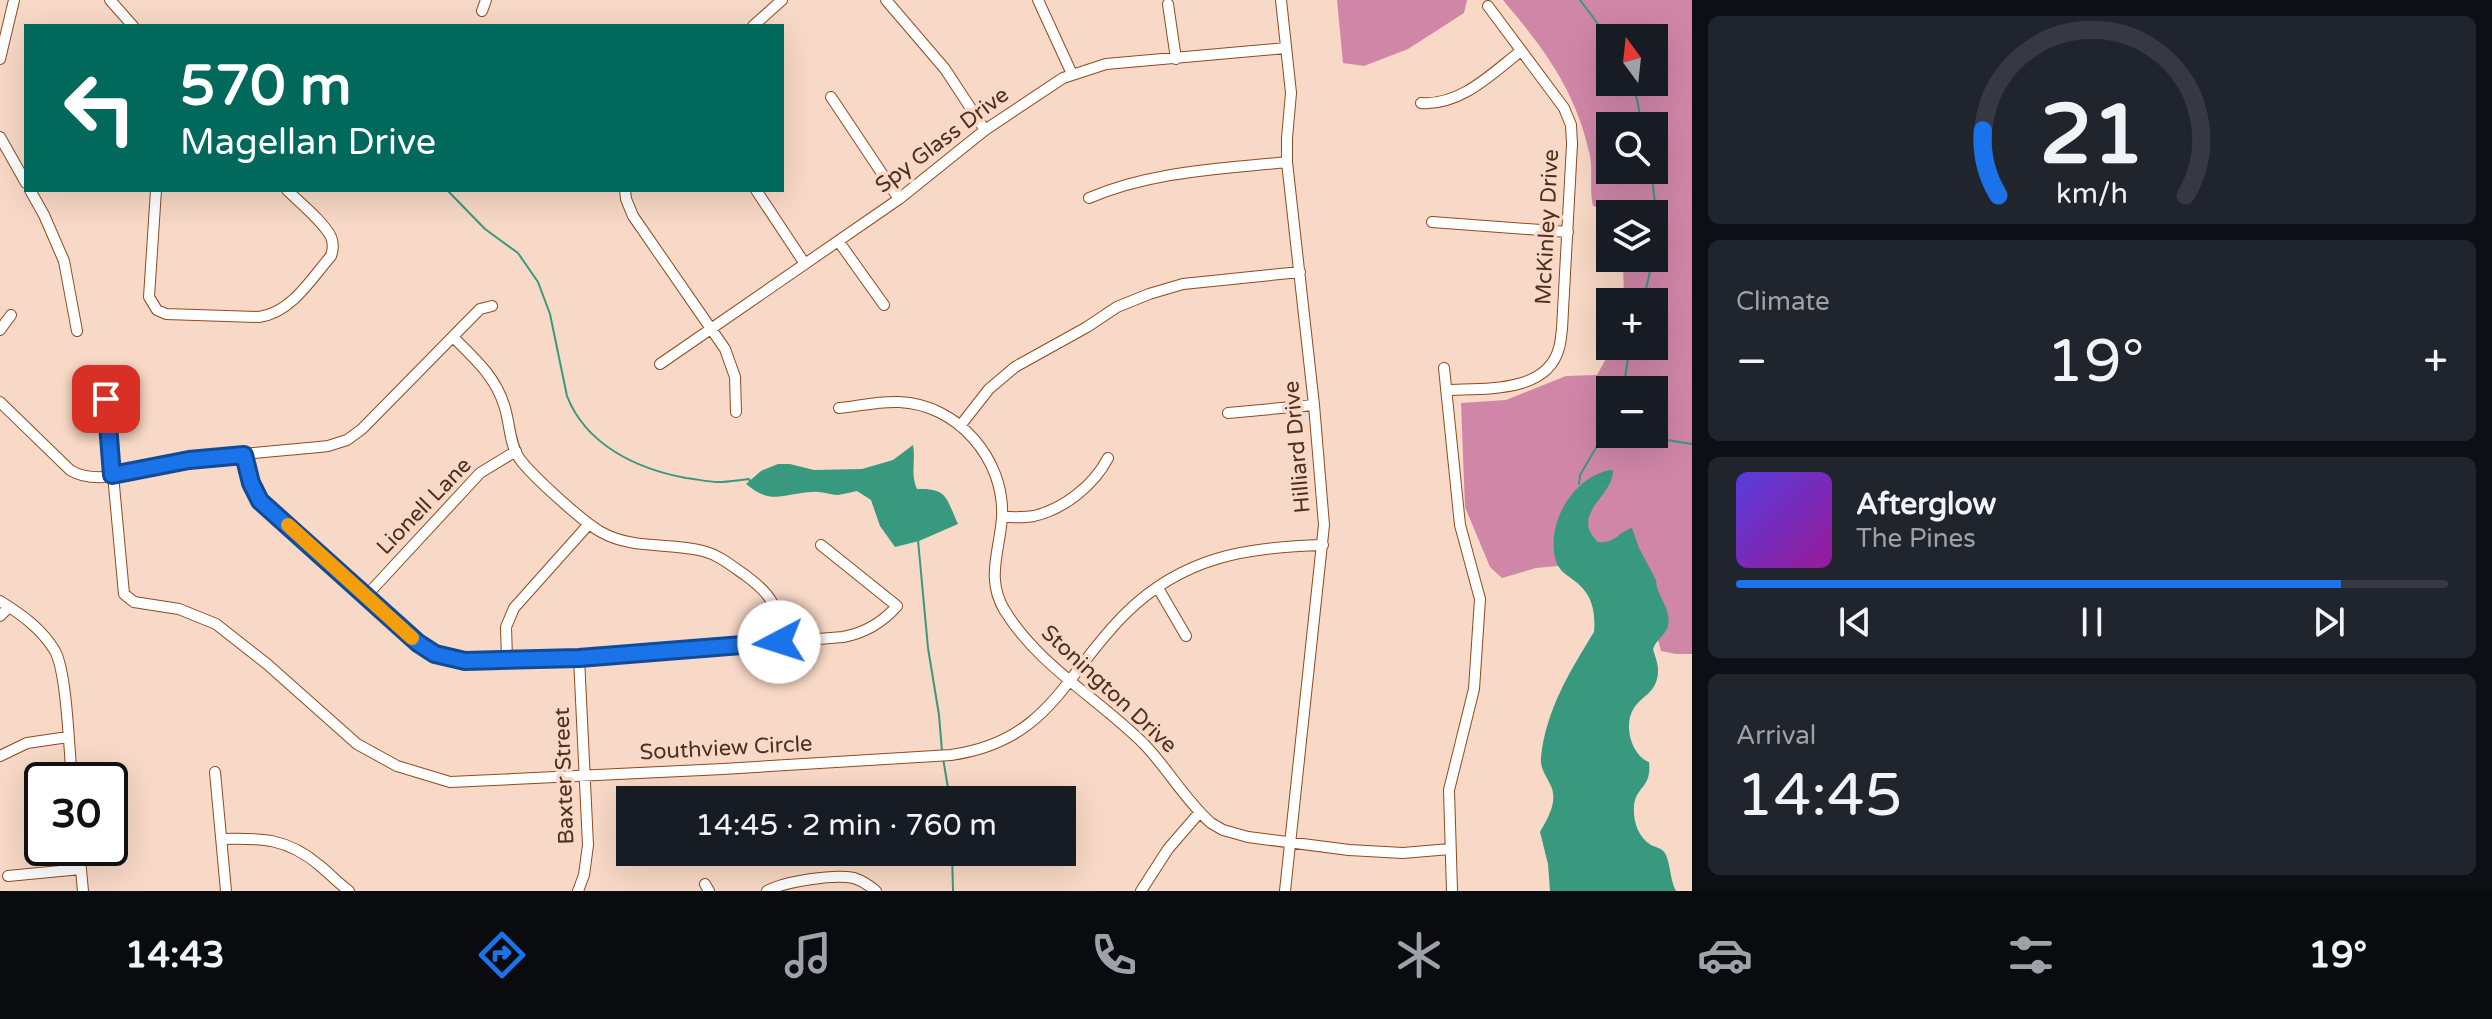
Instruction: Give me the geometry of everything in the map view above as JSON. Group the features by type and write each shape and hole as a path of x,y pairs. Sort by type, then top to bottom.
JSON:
{"street":[{"path":"0,59 14,0"},
{"path":"110,0 131,24"},
{"path":"482,11 486,0"},
{"path":"755,24 782,0"},
{"path":"886,0 945,69 985,130"},
{"path":"1038,0 1072,74"},
{"name":"Hilliard Drive","path":"1281,0 1291,101 1287,162 1323,505 1323,545 1285,891"},
{"path":"1168,4 1176,59"},
{"name":"McKinley Drive","path":"1446,390 1525,383 1551,365 1559,350 1568,232 1571,125 1564,108 1488,6"},
{"name":"Spy Glass Drive","path":"660,364 839,242 899,199 985,130 1054,83 1106,64 1286,48"},
{"path":"1421,103 1442,102 1475,87 1521,51"},
{"path":"831,97 899,199"},
{"path":"0,137 24,179"},
{"path":"1089,198 1148,177 1287,162"},
{"path":"31,192 64,261 77,331"},
{"path":"156,192 149,297 153,307 166,314 259,317 282,309 333,251 333,241 328,233 289,192"},
{"path":"625,192 633,216 725,349 735,377 736,412"},
{"path":"757,192 805,264"},
{"path":"1432,222 1568,232"},
{"path":"839,242 884,305"},
{"path":"960,426 989,389 1015,367 1117,307 1183,284 1300,272"},
{"path":"0,402 74,473 89,477 189,460 328,446 347,440 362,429 480,309 492,306"},
{"path":"0,330 11,315"},
{"path":"453,337 494,381 516,451 531,471 589,524 612,537 626,542 695,549 723,560 763,588 772,600 778,619 779,642"},
{"path":"1444,368 1460,525 1480,599 1474,689 1449,790 1452,891"},
{"path":"106,399 112,475"},
{"name":"Stonington Drive","path":"839,408 884,403 913,404 937,412 960,426 982,448 1000,495 1002,517 993,573 1000,603 1031,646 1146,746 1200,812 1219,828 1233,833 1375,853 1450,849"},
{"path":"1228,413 1314,405"},
{"name":"Lionell Lane","path":"367,595 480,473 516,451"},
{"path":"244,455 251,483 260,501 418,643 435,654 465,661 579,658 843,637 858,634 880,622 897,606 821,545"},
{"path":"1002,517 1033,516 1053,508 1092,482 1108,458"},
{"name":"Southview Circle","path":"112,475 124,594 134,602 179,609 216,624 267,664 357,744 397,766 435,779 460,782 966,753 995,744 1023,729 1053,703 1125,614 1158,588 1201,564 1234,553 1273,546 1323,545"},
{"path":"507,659 506,627 514,608 589,524"},
{"path":"1158,588 1186,636"},
{"path":"0,616 5,604 24,615 54,649 62,673 70,762"},
{"name":"Baxter Street","path":"578,891 584,875 588,845 579,658"},
{"path":"0,756 27,743 68,737"},
{"path":"215,772 226,891"},
{"path":"1141,891 1168,849 1200,812"},
{"path":"222,839 257,838 282,842 301,851 349,891"},
{"path":"81,866 83,891"},
{"path":"8,876 81,869"},
{"path":"767,891 800,880 850,878 865,882 876,891"}],"shaded area":[{"path":"1337,0 1467,0 1464,13 1408,49 1364,66 1343,63"},
{"path":"1503,0 1692,0 1692,654 1661,651 1655,629 1579,564 1536,568 1502,578 1490,567 1465,507 1461,403 1506,400 1566,376 1597,375 1605,360 1668,360 1668,288 1624,288 1623,272 1668,272 1668,200 1596,200 1596,207 1593,206 1590,156 1584,133 1567,91 1545,54"}],"water":[{"path":"913,445 917,489 935,490 945,496 958,524 919,541 895,547 880,526 871,500 857,491 838,495 816,492 778,497 763,495 746,484 761,471 778,464 814,470 862,469 893,460"},
{"path":"1613,471 1607,489 1590,514 1590,532 1598,542 1604,542 1632,528 1668,613 1667,629 1653,649 1658,667 1657,679 1653,688 1634,708 1629,730 1633,746 1649,762 1646,783 1635,800 1636,823 1646,842 1665,853 1676,891 1550,891 1548,864 1540,832 1551,810 1553,798 1541,761 1548,723 1568,676 1594,632 1593,609 1588,595 1557,564 1555,532 1558,518 1574,492 1597,474"}],"waterway":[{"path":"1580,0 1598,24"},
{"path":"1636,96 1639,112"},
{"path":"1653,184 1655,200"},
{"path":"449,192 485,229 518,253 538,282 550,314 567,396 576,413 600,441 632,461 668,474 710,482 749,479 750,482"},
{"path":"1646,288 1650,272"},
{"path":"1625,376 1628,360"},
{"path":"1668,440 1692,444"},
{"path":"1579,484 1580,475 1596,448"},
{"path":"918,540 942,751"},
{"path":"943,758 948,786"},
{"path":"952,866 953,891"}],"slow traffic":[{"path":"288,525 412,638"}],"route":[{"path":"106,399 112,475 189,460 244,455 251,483 260,501 418,643 435,654 465,661 579,658 779,642"}]}
